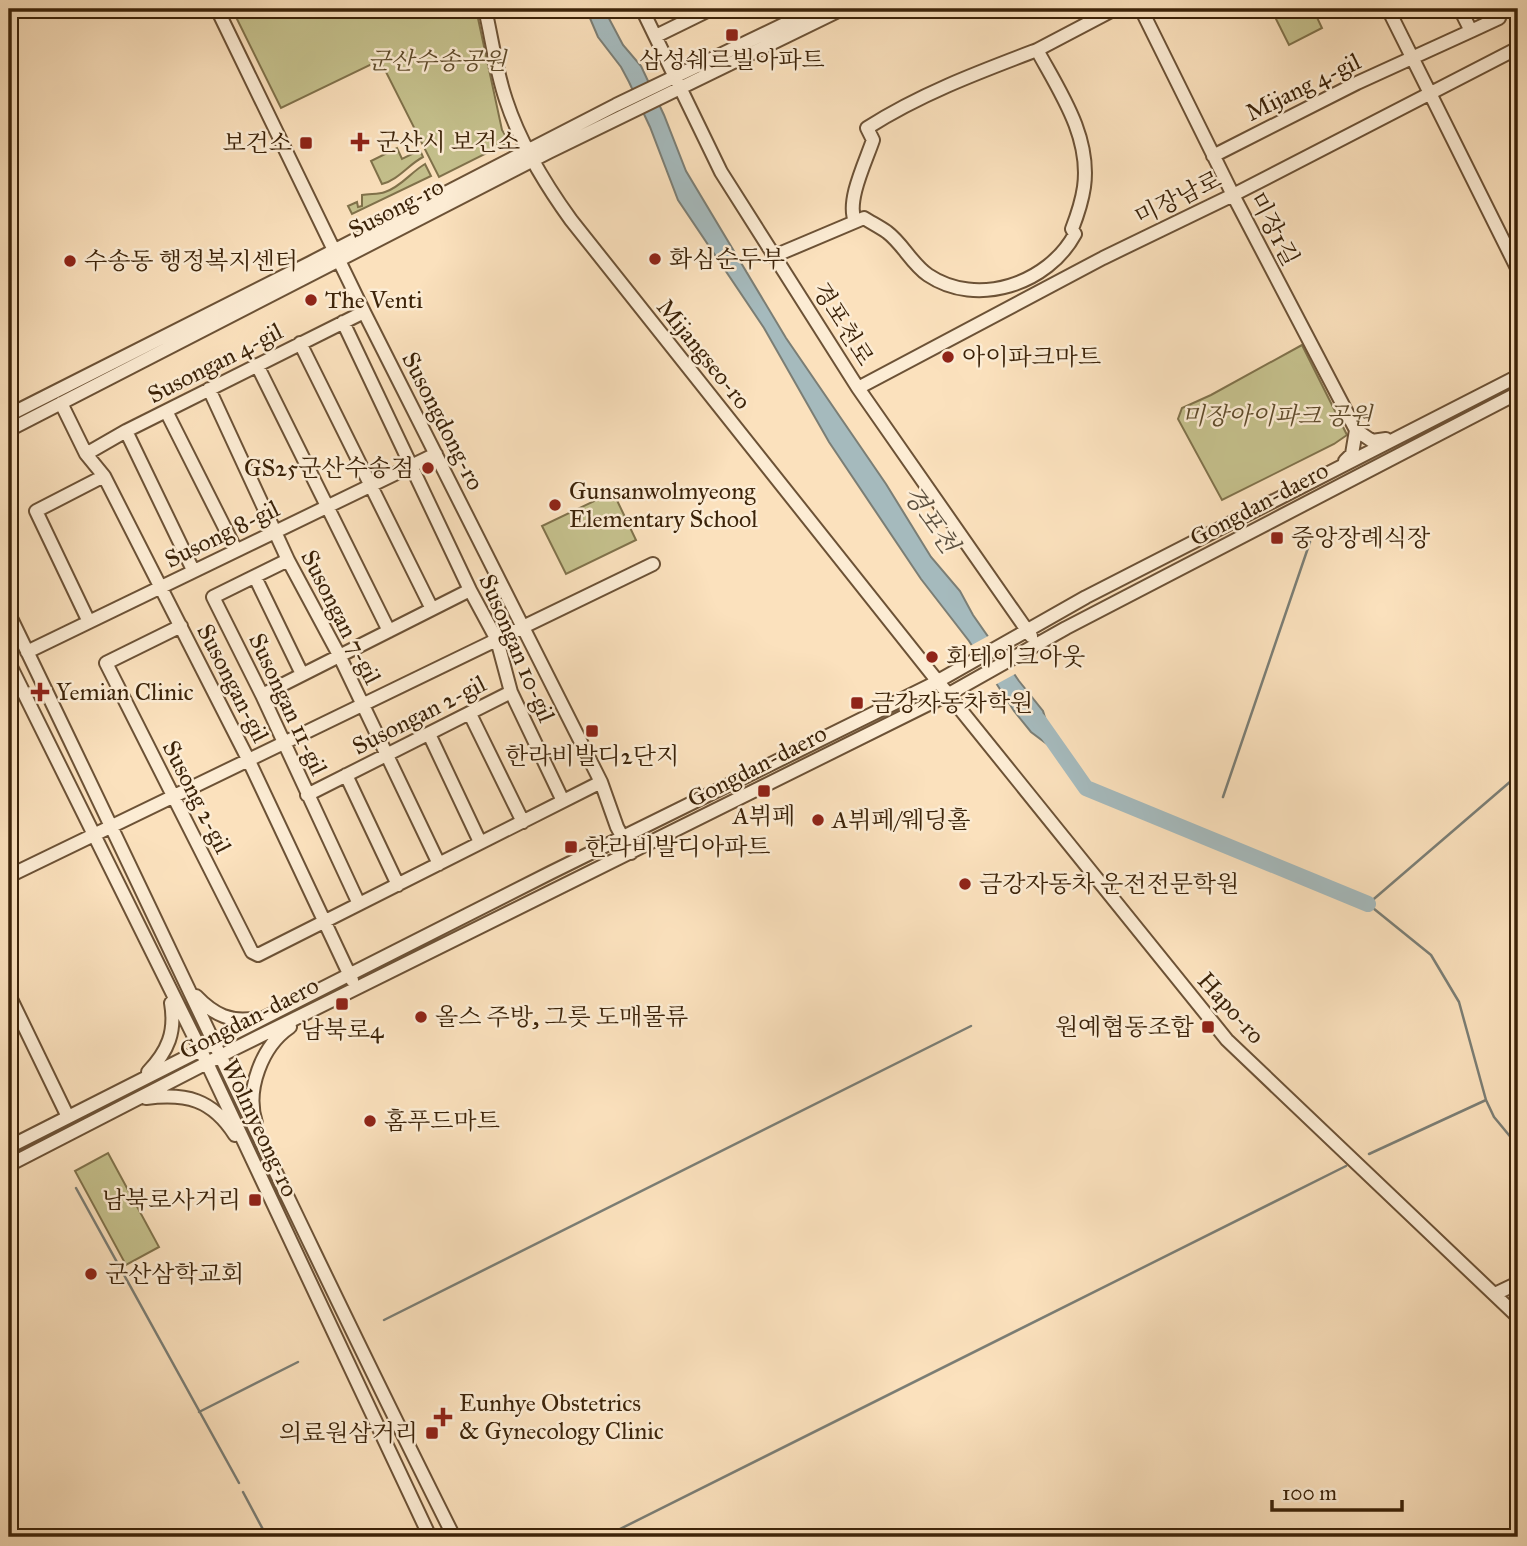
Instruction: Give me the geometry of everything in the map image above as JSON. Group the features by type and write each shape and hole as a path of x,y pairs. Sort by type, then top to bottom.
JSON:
{"street":[{"name":"Susongdong-ro","path":"217,9 364,312 601,782 631,853"},
{"name":"Mijangseo-ro","path":"485,9 505,97 547,186 571,220 949,694"},
{"name":"경포천로","path":"642,9 656,36 674,84 721,172 858,388 1027,630 1035,646"},
{"path":"656,36 711,9"},
{"name":"Susong-ro","path":"9,429 816,9"},
{"name":"Susong-ro","path":"674,84 842,9"},
{"path":"855,221 851,213 855,195 873,140 867,128 958,80 1037,50 1115,9"},
{"name":"미장1길","path":"1140,9 1233,195 1356,430"},
{"path":"1388,9 1518,270"},
{"path":"1460,9 1471,31"},
{"name":"Mijang 4-gil","path":"1213,156 1499,18"},
{"name":"미장남로","path":"858,388 1103,258 1233,195 1518,48"},
{"path":"774,256 864,218 888,233 914,264 929,276 962,289 999,289 1019,283 1053,263 1075,234 1072,229 1084,189 1083,144 1068,106 1037,50"},
{"name":"Susong-ro","path":"9,415 337,256"},
{"name":"Susongan 4-gil","path":"86,454 126,431 364,312"},
{"name":"Susongan 10-gil","path":"343,322 470,590 497,640 511,692 563,801"},
{"path":"300,343 432,609"},
{"path":"257,365 389,631"},
{"name":"Gongdan-daero","path":"9,1147 622,837 939,681 1086,597 1518,376"},
{"name":"Susongan 7-gil","path":"209,389 288,561 339,655 439,864"},
{"name":"Gongdan-daero","path":"9,1165 206,1063 949,694 1035,646 1518,393"},
{"name":"Susongan-gil","path":"61,403 86,454 104,475 248,759 356,989"},
{"path":"166,411 236,550"},
{"path":"1330,472 1352,454 1356,430 1373,442 1404,434"},
{"path":"126,431 192,570"},
{"name":"Susong 8-gil","path":"27,652 436,454"},
{"path":"89,622 36,511 104,475"},
{"name":"Susongan 11-gil","path":"288,561 213,597 262,695 359,904"},
{"path":"9,876 653,564"},
{"path":"255,577 302,674"},
{"path":"262,695 470,590"},
{"name":"Wolmyeong-ro","path":"9,614 112,825 267,1156 454,1537"},
{"name":"Susong 2-gil","path":"181,626 106,663 251,952 258,955 601,782"},
{"name":"Wolmyeong-ro","path":"9,663 206,1063 430,1537"},
{"name":"Susongan 2-gil","path":"307,794 511,692"},
{"name":"Hapo-ro","path":"949,694 1227,1040 1518,1317"},
{"path":"470,714 523,822"},
{"path":"429,734 480,842"},
{"path":"346,775 398,885"},
{"path":"183,979 203,1003 215,1013 229,1018 255,1018 284,1008"},
{"path":"131,1086 147,1074 167,1050 172,1034 173,1016 168,989"},
{"path":"9,995 68,1117"},
{"path":"267,1156 254,1116 255,1088 260,1068 266,1052 284,1031 314,1010"},
{"path":"135,1100 172,1095 199,1101 212,1109 231,1129 253,1163"},
{"path":"1495,1294 1518,1283"}],"green space":[{"name":"군산수송공원","path":"232,9 476,9 502,130 509,142 439,177 380,60 281,108"},
{"path":"1271,9 1313,9 1322,28 1289,45"},
{"path":"397,148 402,159 420,150 423,157 382,184 371,161"},
{"path":"425,164 431,176 352,214 348,206 357,202 358,207 362,206 362,195 391,190"},
{"name":"미장아이파크 공원","path":"1302,345 1347,435 1222,500 1178,419 1182,408"},
{"path":"613,492 636,540 566,574 542,526"},
{"path":"108,1153 159,1247 126,1265 75,1171"}],"shaded area":[{"path":"586,9 604,9 623,45 641,66 686,171 786,338 886,484 931,557 960,591 973,615 1043,711 1055,750 1031,732 1014,711 969,641 921,579 829,442 764,328 678,200 650,127 629,82 598,37"}],"pier":[{"path":"992,634 1017,673 993,686 968,647"}],"waterway":[{"path":"1223,797 1310,542"},
{"name":"경포천","path":"1039,721 1086,788 1368,904"},
{"path":"1518,775 1368,904 1431,955 1459,1002 1486,1100 1494,1117 1518,1146"},
{"path":"384,1320 971,1026"},
{"path":"1369,1154 1486,1100"},
{"path":"604,1537 1346,1166"},
{"path":"76,1188 239,1483"},
{"path":"199,1412 298,1362"},
{"path":"243,1492 267,1537"}],"place":[{"name":"삼성쉐르빌아파트","path":"732,35"},
{"name":"군산시 보건소","path":"360,142"},
{"name":"보건소","path":"306,143"},
{"name":"화심순두부","path":"655,259"},
{"name":"수송동 행정복지센터","path":"70,261"},
{"name":"The Venti","path":"311,300"},
{"name":"아이파크마트","path":"948,357"},
{"name":"GS25군산수송점","path":"428,468"},
{"name":"Gunsanwolmyeong Elementary School","path":"555,505"},
{"name":"중앙장례식장","path":"1277,538"},
{"name":"회테이크아웃","path":"932,657"},
{"name":"Yemian Clinic","path":"40,692"},
{"name":"금강자동차학원","path":"857,703"},
{"name":"한라비발디2단지","path":"592,731"},
{"name":"A뷔페","path":"764,791"},
{"name":"A뷔페/웨딩홀","path":"818,820"},
{"name":"한라비발디아파트","path":"571,847"},
{"name":"금강자동차 운전전문학원","path":"965,884"},
{"name":"남북로4","path":"342,1004"},
{"name":"올스 주방, 그릇 도매물류","path":"421,1017"},
{"name":"원예협동조합","path":"1208,1027"},
{"name":"홈푸드마트","path":"370,1121"},
{"name":"남북로사거리","path":"255,1200"},
{"name":"군산삼학교회","path":"91,1274"},
{"name":"Eunhye Obstetrics & Gynecology Clinic","path":"443,1417"},
{"name":"의료원삼거리","path":"432,1433"}]}
